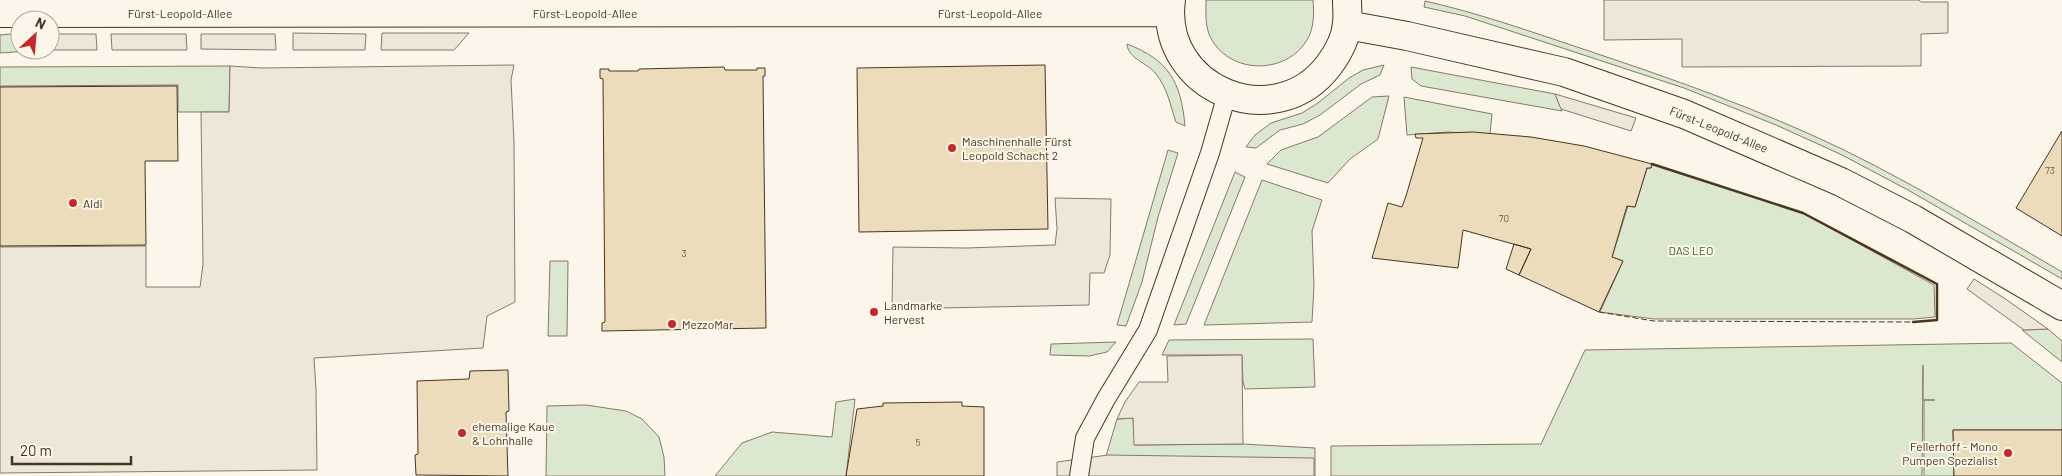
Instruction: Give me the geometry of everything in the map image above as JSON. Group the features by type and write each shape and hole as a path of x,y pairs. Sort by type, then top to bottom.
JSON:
{"street":[{"name":"Fürst-Leopold-Allee","path":"0,13 1170,6"},
{"path":"1170,6 1174,41 1188,67 1210,86 1227,94 1237,98 1267,101 1295,93 1320,77 1338,53 1347,12"},
{"name":"Fürst-Leopold-Allee","path":"1347,12 1407,36 1564,72 1684,114 1841,182 1913,219 2062,306"}],"lane":[{"path":"1079,476 1085,438 1106,399 1148,330 1210,153 1227,94"}],"green space":[{"path":"1206,0 1313,0 1310,34 1301,48 1289,58 1275,64 1260,66 1244,64 1230,58 1218,48 1209,34 1206,22"},
{"path":"1425,1 1503,23 1647,71 1780,121 1872,164 1954,209 2062,272 2062,279 1908,190 1840,154 1776,125 1684,88 1465,16 1424,7"},
{"path":"10,34 10,52 0,53 0,35"},
{"path":"1127,44 1153,57 1170,74 1180,97 1185,126 1176,122 1166,91 1160,80 1152,70 1131,53"},
{"path":"1384,65 1380,75 1361,84 1320,115 1303,124 1280,130 1256,148 1246,147 1255,135 1271,123 1302,113 1318,103 1349,78 1363,70"},
{"path":"230,66 229,112 178,112 178,85 0,86 0,67"},
{"path":"1411,67 1555,94 1562,111 1421,86 1412,79"},
{"path":"1389,96 1378,139 1350,159 1328,183 1267,164 1281,150 1318,137 1372,97"},
{"path":"1404,97 1492,114 1490,134 1448,132 1407,135"},
{"path":"1168,150 1178,153 1158,217 1142,282 1126,326 1117,325"},
{"name":"DAS LEO","path":"1652,164 1803,213 1934,285 1935,317 1913,319 1654,319 1600,312 1623,261 1612,257 1628,206 1635,207 1647,168 1651,168"},
{"path":"1235,172 1245,177 1186,324 1174,325"},
{"path":"1262,180 1322,200 1312,231 1314,286 1312,322 1204,325"},
{"path":"550,261 568,261 567,336 548,336"},
{"path":"2048,329 2062,341 2062,362 2022,330"},
{"path":"1313,339 1315,387 1245,389 1242,355 1162,355 1169,340"},
{"path":"1116,342 1107,352 1089,356 1050,355 1051,344"},
{"path":"2011,343 2062,383 2062,430 1953,430 1954,476 1924,476 1923,365 1922,476 1331,476 1331,446 1541,444 1585,350"},
{"path":"855,399 846,476 715,476 742,443 772,432 832,437 836,402"},
{"path":"586,405 626,411 642,419 659,437 664,457 665,476 546,476 547,406"},
{"path":"1133,418 1135,445 1243,444 1315,448 1315,476 1101,473 1117,419"}],"shaded area":[{"path":"1604,0 1919,0 1921,2 1948,2 1948,33 1921,34 1921,66 1682,67 1682,39 1604,40"},
{"path":"293,33 366,34 365,50 293,50"},
{"path":"382,33 469,33 454,50 381,50"},
{"path":"60,34 96,34 97,50 60,50"},
{"path":"111,34 186,34 187,50 112,50"},
{"path":"201,34 275,34 276,50 201,49"},
{"path":"514,65 511,80 514,142 515,302 487,316 483,348 314,358 317,470 0,473 0,247 146,246 146,287 200,287 203,265 201,112 229,112 230,66 262,68"},
{"path":"1555,94 1636,118 1631,131 1561,109"},
{"path":"1055,198 1111,199 1110,255 1104,273 1090,273 1089,305 892,309 893,247 966,248 1055,245 1057,229"},
{"path":"1974,279 2048,329 2024,330 1967,289"},
{"path":"1242,355 1243,444 1134,445 1133,418 1117,419 1125,402 1139,382 1168,382 1167,356"},
{"path":"1108,455 1314,458 1314,476 1057,476 1057,462"}],"building":[{"name":"Maschinenhalle Fürst Leopold Schacht 2","path":"1045,65 1048,229 859,232 857,68"},
{"path":"724,67 725,70 757,70 757,68 765,68 765,76 763,76 766,328 602,331 602,323 605,322 603,79 600,78 600,69 609,69 609,71 638,71 639,69"},
{"name":"Aldi","path":"177,86 178,161 145,161 146,245 0,246 0,87"},
{"path":"2062,131 2062,236 2016,208"},
{"path":"1473,132 1531,137 1584,146 1652,164 1651,168 1647,168 1635,207 1627,206 1612,257 1623,261 1599,312 1519,275 1531,249 1463,230 1458,268 1372,258 1388,203 1402,207 1406,196 1423,138 1416,138 1415,134"},
{"path":"1514,244 1531,249 1519,275 1506,269"},
{"name":"ehemalige Kaue & Lohnhalle","path":"508,370 509,411 506,412 508,476 416,475 415,455 418,454 417,381 469,379 470,371"},
{"path":"962,402 962,406 984,407 984,476 846,476 857,409 883,406 883,403"},
{"name":"Fellerhoff - Mono Pumpen Spezialist","path":"1953,430 2062,430 2062,476 1954,476"}],"fence":[{"path":"1599,312 1654,321 1913,322"}],"wall":[{"path":"1652,164 1803,213 1937,284 1937,320 1913,322"}],"place":[{"name":"Maschinenhalle Fürst Leopold Schacht 2","path":"952,148"},
{"name":"Aldi","path":"73,203"},
{"name":"Landmarke Hervest","path":"874,312"},
{"name":"MezzoMar","path":"672,324"},
{"name":"ehemalige Kaue & Lohnhalle","path":"462,433"},
{"name":"Fellerhoff - Mono Pumpen Spezialist","path":"2008,453"}]}
